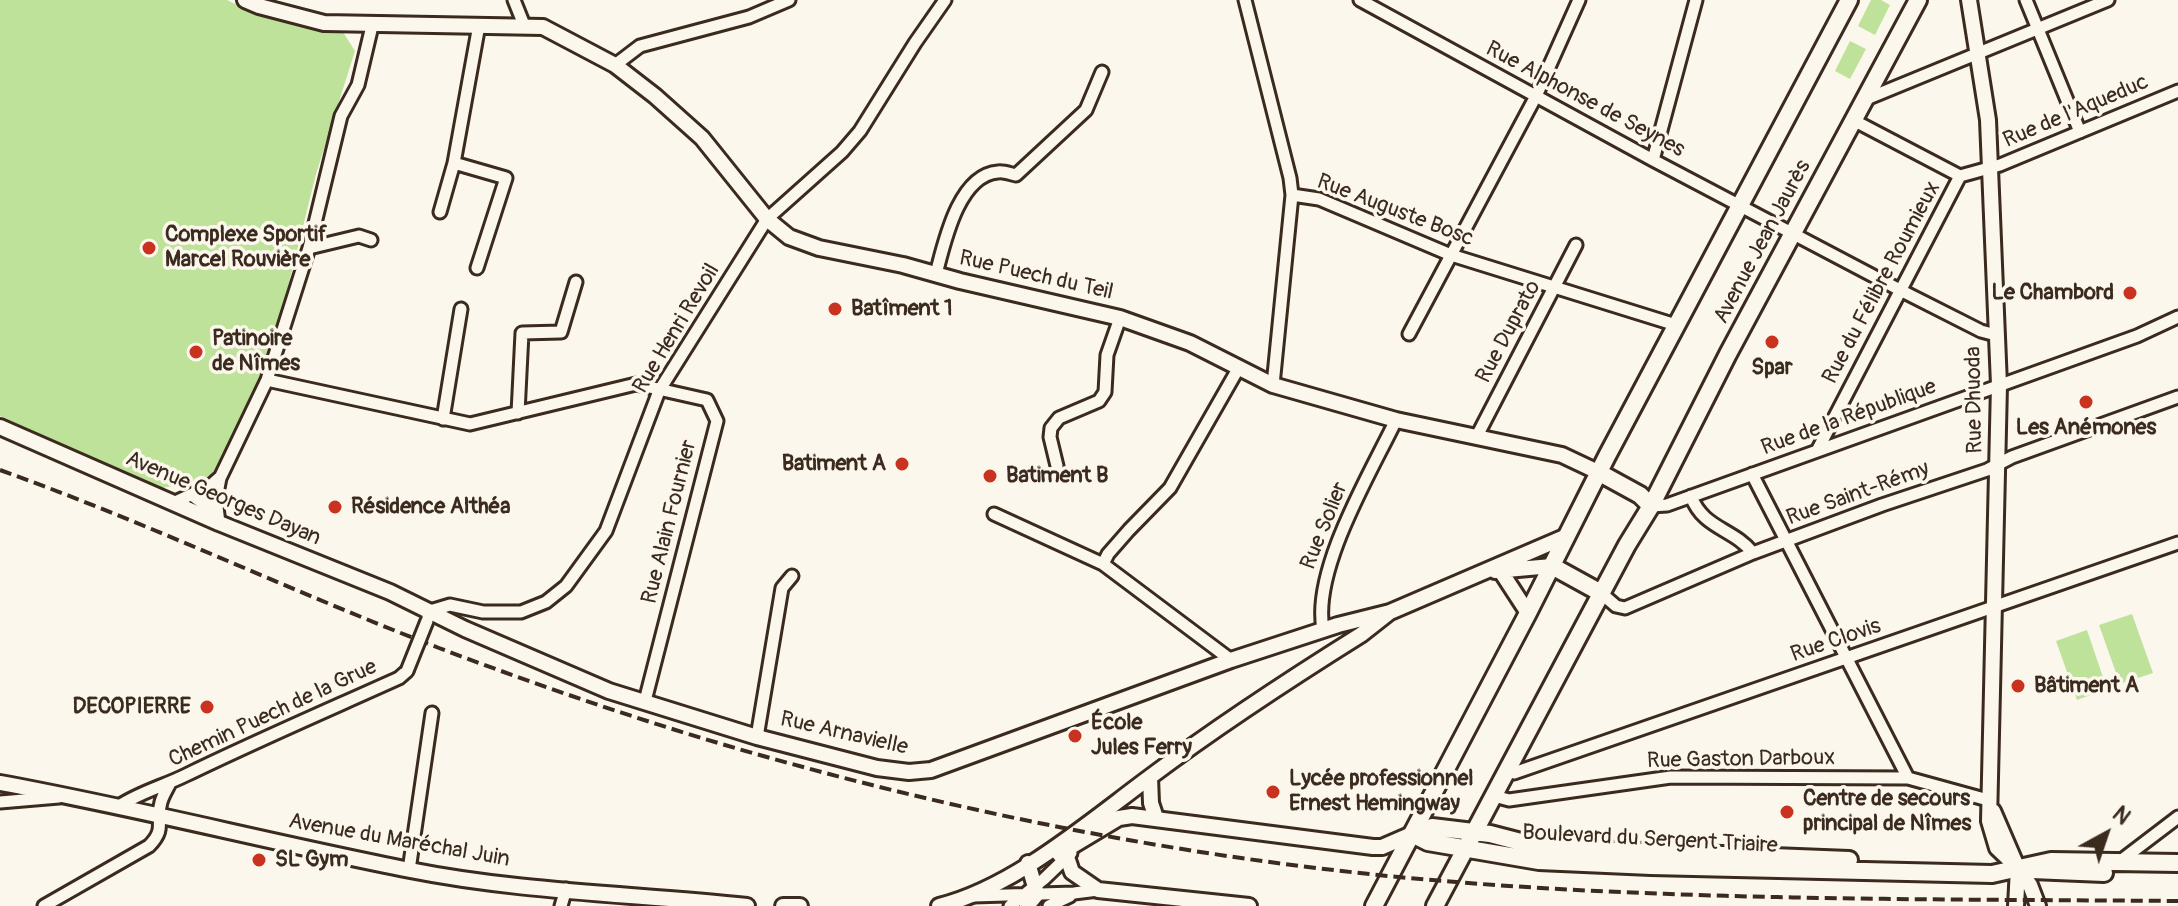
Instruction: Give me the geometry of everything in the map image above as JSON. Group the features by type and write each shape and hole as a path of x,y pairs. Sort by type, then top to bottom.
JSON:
{"main road":[{"name":"Avenue Jean Jaurès","path":"1374,906 1528,613 1598,472 1849,0"},
{"name":"Avenue Jean Jaurès","path":"1435,906 1601,593 1659,506 1793,232 1918,0"},
{"path":"1598,472 1659,506"},
{"path":"1552,566 1601,593"},
{"name":"Boulevard du Sergent Triaire","path":"1412,834 1432,827 1474,832 1544,848 1694,860 1992,874 2051,861 2178,863"},
{"name":"Boulevard du Sergent Triaire","path":"1412,834 1428,842 1539,861 1694,860"},
{"name":"Boulevard du Sergent Triaire","path":"2018,868 2050,873 2178,873"}],"street":[{"name":"Rue Puech du Teil","path":"245,0 324,23 543,27 615,65 655,96 702,138 767,219 789,237 819,248 903,265 1120,318 1190,343 1273,385 1396,420 1562,455 1598,472"},
{"path":"514,0 524,25"},
{"path":"615,65 640,46 749,17 789,0"},
{"name":"Rue Henri Revoil","path":"429,616 439,606 450,605 483,612 521,612 546,602 566,586 606,531 661,388 767,219 842,152 860,131 945,0"},
{"name":"Rue Auguste Bosc","path":"1245,0 1292,195 1319,199 1451,255 1676,325"},
{"name":"Rue Alphonse de Seynes","path":"1360,0 1653,160 1900,290 1981,331 1996,335"},
{"path":"1653,160 1696,0"},
{"name":"Rue Dhuoda","path":"1969,0 1988,120 1999,385 1988,800 2018,868"},
{"path":"2026,0 2080,132"},
{"path":"1863,101 2108,0"},
{"path":"1409,334 1536,96 1574,2"},
{"path":"440,212 454,163 479,25"},
{"path":"218,518 216,499 220,478 267,380 309,248 341,116 358,85 372,26"},
{"path":"936,274 952,215 973,186 980,178 997,171 1016,175 1086,110 1102,72"},
{"name":"Rue de l'Aqueduc","path":"1960,176 1988,168 2178,91"},
{"path":"1853,120 1960,176"},
{"path":"454,163 506,178 477,268"},
{"name":"Rue du Félibre Roumieux","path":"1817,451 1960,176"},
{"path":"1273,385 1292,195"},
{"path":"309,248 359,236 371,240"},
{"name":"Rue Duprato","path":"1477,436 1576,245"},
{"path":"518,413 522,333 561,332 576,282"},
{"path":"443,419 461,309"},
{"name":"Rue de la République","path":"1659,506 2137,336 2178,317"},
{"path":"1057,466 1051,428 1059,418 1099,401 1105,392 1107,355 1120,318"},
{"path":"1103,564 1129,530 1170,488 1238,369"},
{"name":"Rue Alain Fournier","path":"267,380 470,424 636,384 707,400 717,421 645,701"},
{"name":"Rue Saint-Rémy","path":"1601,593 1616,606 1625,608 1753,553 2178,397"},
{"name":"Rue Solier","path":"1335,652 1323,629 1320,615 1322,594 1343,530 1396,420"},
{"name":"Avenue Georges Dayan","path":"0,427 173,503 218,518 429,616"},
{"path":"1752,474 1908,778"},
{"path":"173,503 220,478"},
{"path":"192,495 218,518"},
{"path":"1691,496 1697,513 1747,545 1753,553"},
{"path":"994,514 1103,564 1231,660"},
{"path":"939,906 973,896 1051,851 1150,777 1390,612 1493,571 1567,536"},
{"name":"Rue Clovis","path":"1507,770 1514,773 2178,543"},
{"path":"1493,571 1552,566"},
{"path":"1493,571 1528,613"},
{"path":"757,737 782,588 792,576"},
{"name":"Rue Arnavielle","path":"429,616 609,691 757,737 877,768 919,772 1231,660 1323,629 1390,612"},
{"name":"Chemin Puech de la Grue","path":"44,906 149,846 160,834 160,803 168,786 256,741 399,678 407,671 429,616"},
{"path":"409,870 432,713"},
{"path":"1150,777 1151,803 1156,818"},
{"name":"Rue Gaston Darboux","path":"1494,796 1509,800 1671,777 1908,778 1988,800"},
{"name":"Avenue du Maréchal Juin","path":"0,783 409,870 486,883 566,889 638,900 747,906"},
{"path":"119,806 134,796 168,786"},
{"path":"0,802 18,803 70,796"},
{"path":"2119,862 2178,817"},
{"path":"1028,863 1049,859 1119,818 1156,818 1373,847 1382,847 1412,834"},
{"path":"1010,906 1031,895 1086,839"},
{"path":"1067,857 1072,872 1098,890"},
{"path":"1028,863 1031,895"},
{"path":"2016,906 2018,868"},
{"path":"2018,868 2028,906"},
{"path":"2018,868 2030,885 2038,906"},
{"path":"561,906 566,889"},
{"path":"973,896 1098,890 1249,906"},
{"path":"1049,906 1074,893"},
{"path":"783,906 800,906"}],"green space":[{"name":"Complexe Sportif Marcel Rouvière","path":"0,0 227,0 283,22 343,32 355,51 316,174 279,323 237,442 216,478 162,488 0,416"},
{"path":"1871,0 1881,0 1890,5 1875,35 1858,26"},
{"path":"1850,41 1866,49 1850,79 1835,71"},
{"path":"2132,614 2153,673 2120,684 2099,625"},
{"path":"2087,630 2107,689 2077,700 2056,641"}],"railway":[{"path":"0,470 110,512 439,648 574,697 803,767 967,808 1050,825 1300,866 1384,876 1557,889 1734,896 2178,901"}],"place":[{"name":"Complexe Sportif Marcel Rouvière","path":"149,248"},
{"name":"Le Chambord","path":"2130,293"},
{"name":"Batîment 1","path":"835,309"},
{"name":"Spar","path":"1772,342"},
{"name":"Patinoire de Nîmes","path":"196,352"},
{"name":"Les Anémones","path":"2086,402"},
{"name":"Batiment A","path":"902,464"},
{"name":"Batiment B","path":"990,476"},
{"name":"Résidence Althéa","path":"335,507"},
{"name":"Bâtiment A","path":"2018,686"},
{"name":"DECOPIERRE","path":"207,707"},
{"name":"École Jules Ferry","path":"1075,736"},
{"name":"Lycée professionnel Ernest Hemingway","path":"1273,792"},
{"name":"Centre de secours principal de Nîmes","path":"1787,812"},
{"name":"SL Gym","path":"259,860"}]}
